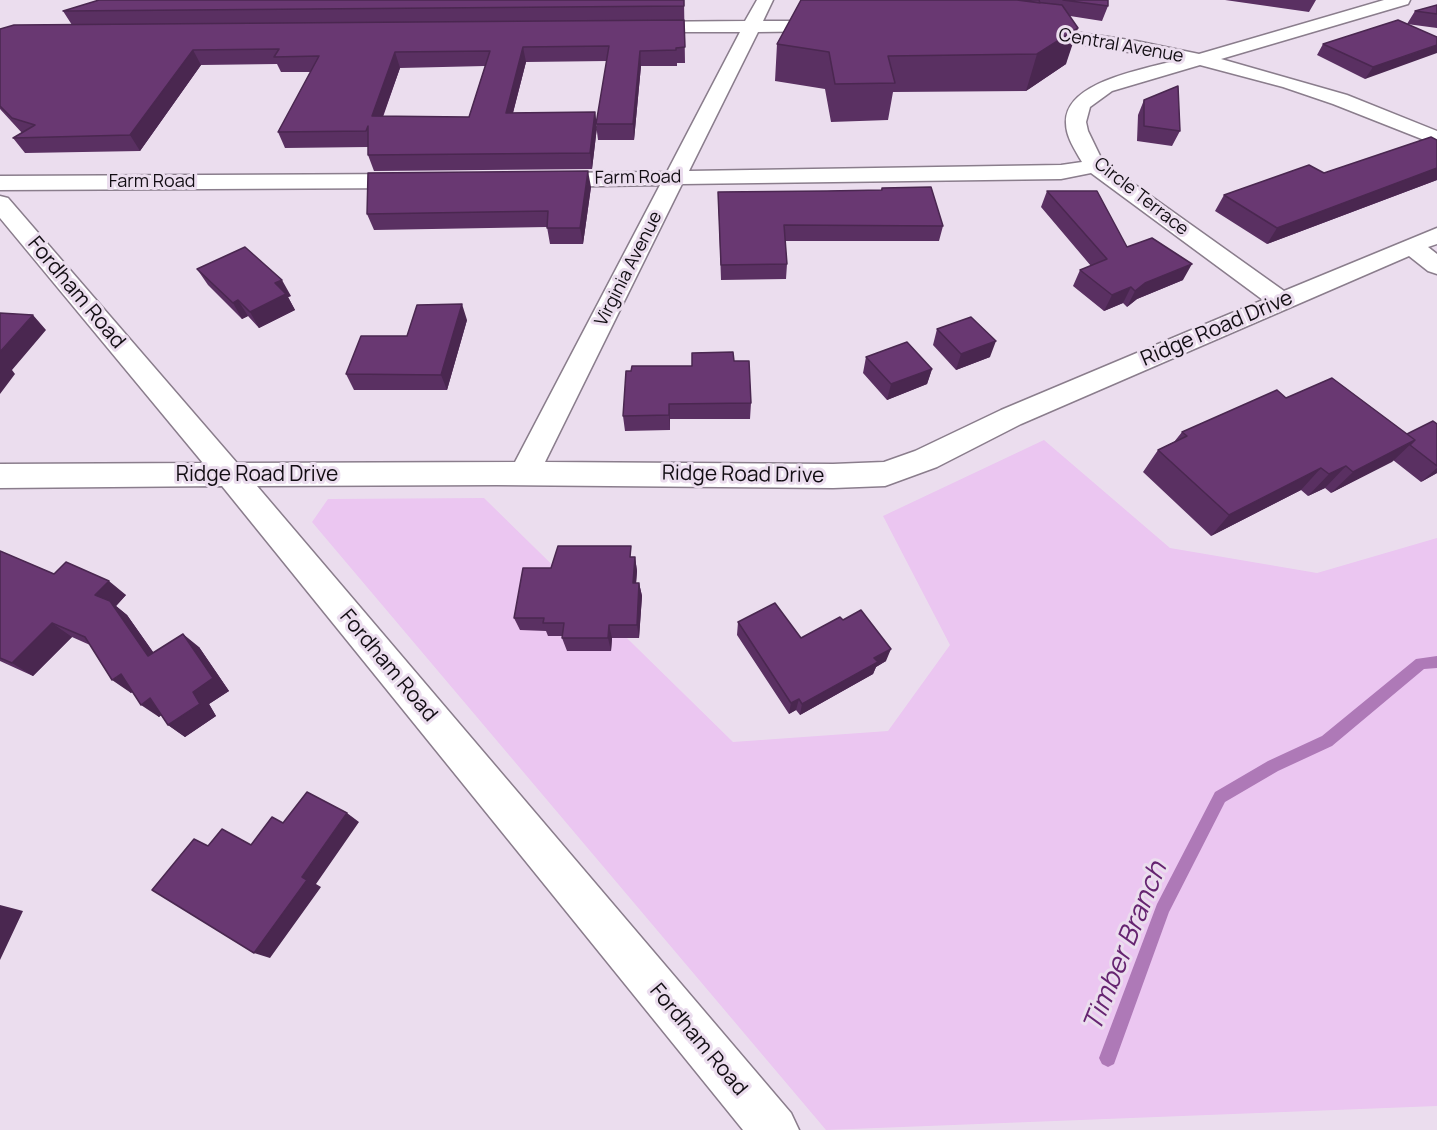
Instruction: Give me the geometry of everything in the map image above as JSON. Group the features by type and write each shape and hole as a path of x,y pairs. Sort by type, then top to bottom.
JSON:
{"street":[{"name":"Virginia Avenue","path":"524,474 765,0"},
{"name":"Circle Terrace","path":"1282,301 1095,166 1079,140 1076,126 1080,104 1090,94 1105,87 1402,0"},
{"path":"620,28 851,25"},
{"name":"Central Avenue","path":"1015,29 1136,45 1233,67 1328,96 1437,139"},
{"name":"Farm Road","path":"522,180 1061,172 1095,166"},
{"name":"Farm Road","path":"0,183 432,181"},
{"name":"Fordham Road","path":"0,203 230,475 774,1130"},
{"name":"Ridge Road Drive","path":"0,476 524,474 833,476 885,474 926,459 1011,417 1437,235"},
{"path":"1411,246 1437,266"}],"shaded area":[{"path":"1044,440 1170,548 1317,573 1437,538 1437,1106 826,1130 312,522 328,499 484,498 733,742 888,731 950,645 883,516"}],"building":[{"path":"99,0 684,0 684,6 63,11"},
{"path":"801,0 1017,0 1062,5 1078,28 1037,54 888,56 895,83 835,84 829,52 777,44"},
{"path":"1017,0 1039,0 1040,3"},
{"path":"1063,0 1108,0 1108,6"},
{"path":"1437,5 1437,14 1415,11"},
{"path":"684,20 685,47 676,48 676,50 640,51 633,124 596,124 609,46 523,47 506,113 595,112 590,153 368,155 368,126 366,131 278,132 319,56 274,57 279,49 193,50 130,135 13,138 35,125 12,118 0,106 0,29 14,25","holes":["490,51 469,117 372,116 395,52"]},
{"path":"1398,20 1437,37 1437,45 1373,67 1323,44"},
{"path":"1178,86 1180,131 1144,126 1144,100"},
{"path":"1431,137 1437,140 1437,168 1277,228 1224,195 1309,165 1324,173"},
{"path":"588,171 580,228 547,228 548,211 367,214 368,173"},
{"path":"931,187 943,226 784,225 787,264 721,265 718,192 882,190 882,188"},
{"path":"1047,191 1097,191 1127,247 1152,238 1192,264 1145,283 1135,291 1131,287 1112,295 1080,270 1107,259"},
{"path":"245,247 282,280 275,283 286,294 250,312 238,300 233,303 197,269"},
{"path":"462,304 441,375 346,374 361,336 407,336 417,305"},
{"path":"0,313 33,315 0,352"},
{"path":"971,317 996,341 961,354 937,329"},
{"path":"907,342 932,369 891,384 866,357"},
{"path":"733,352 734,361 749,361 751,403 669,404 669,415 623,416 626,371 631,371 632,366 692,366 692,353"},
{"path":"1332,378 1415,440 1353,472 1346,466 1329,474 1321,468 1229,515 1158,450 1187,436 1182,432 1277,390 1286,398"},
{"path":"1433,421 1437,424 1437,466 1410,445 1415,440 1407,434"},
{"path":"558,546 631,546 630,557 635,557 633,583 639,583 637,625 609,625 608,638 562,638 564,623 543,623 544,618 514,618 523,568 551,568"},
{"path":"0,551 54,574 66,562 109,581 95,595 110,601 148,656 183,634 213,678 193,692 200,704 168,725 150,698 141,705 121,674 112,680 85,637 52,623 12,663 0,658"},
{"path":"775,603 801,638 840,617 843,620 861,610 891,649 874,658 878,662 802,704 799,699 791,703 738,622"},
{"path":"307,792 347,813 302,877 307,880 254,953 152,890 194,839 208,846 222,829 251,845 272,817 283,823"}],"waterway":[{"name":"Timber Branch","path":"1108,1058 1162,909 1220,797 1273,766 1327,741 1421,663 1437,662"}]}
